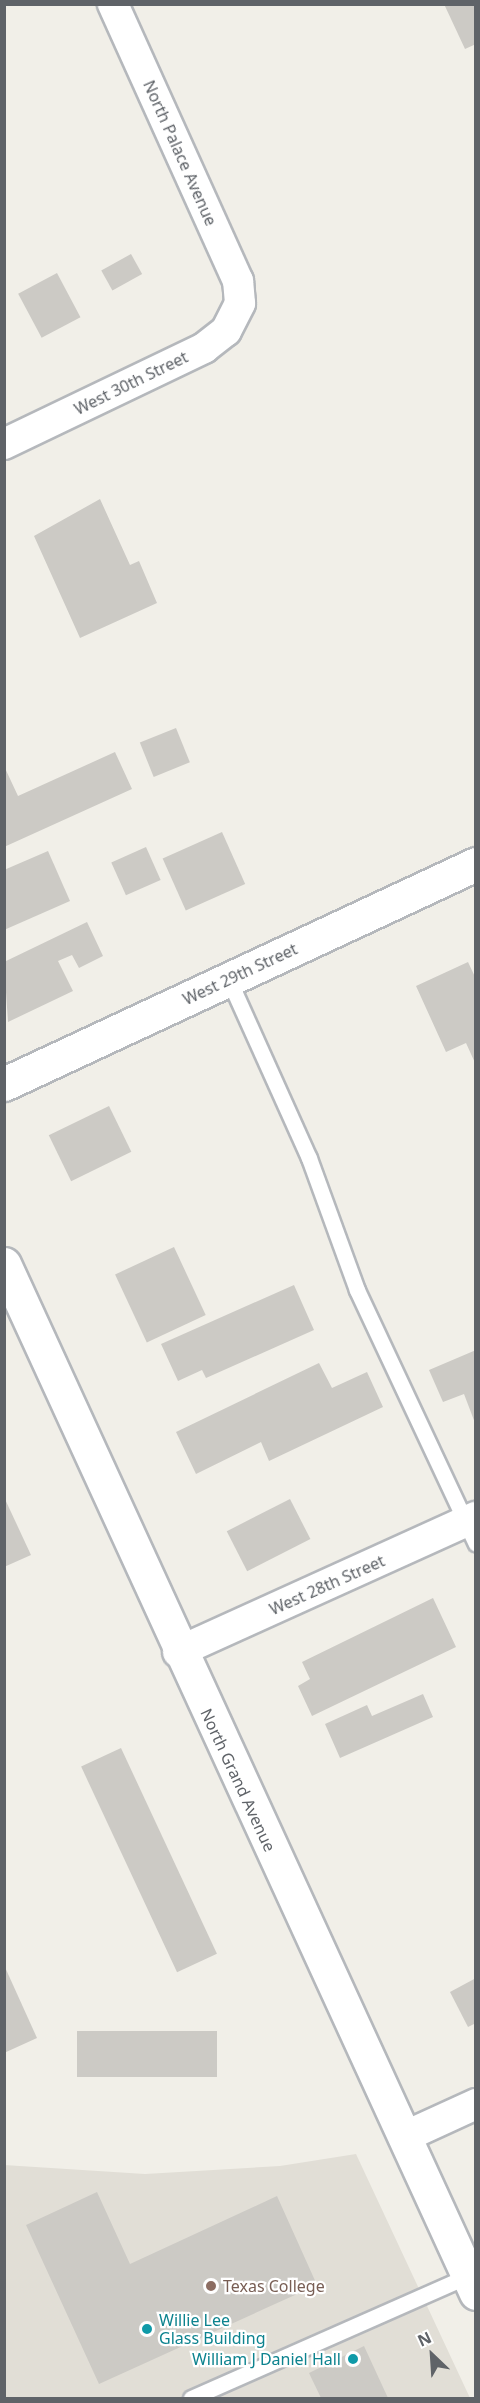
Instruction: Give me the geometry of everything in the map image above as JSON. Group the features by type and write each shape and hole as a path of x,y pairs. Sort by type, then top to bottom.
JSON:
{"street":[{"name":"North Palace Avenue","path":"113,4 238,281 240,303"},
{"name":"West 30th Street","path":"4,444 204,348 226,331 240,303"},
{"name":"West 29th Street","path":"4,1084 476,864"},
{"name":"North Grand Avenue","path":"4,1264 178,1652 471,2285"},
{"name":"West 28th Street","path":"178,1652 472,1528"},
{"path":"404,2137 476,2104"}],"lane":[{"path":"229,980 309,1158 357,1290 472,1528"},
{"path":"191,2398 471,2285"}],"shaded area":[{"name":"Texas College","path":"356,2154 470,2398 5,2398 4,2165 145,2174 280,2166"}],"building":[{"path":"444,4 476,4 476,44 465,49"},
{"path":"131,254 142,274 112,291 101,270"},
{"path":"57,273 80,317 42,338 18,294"},
{"path":"100,499 130,565 139,561 157,603 80,638 34,536"},
{"path":"176,728 190,762 154,777 140,743"},
{"path":"115,752 132,789 4,847 4,766 18,796"},
{"path":"222,832 245,884 186,911 163,858"},
{"path":"146,847 161,880 126,895 111,862"},
{"path":"48,851 70,901 4,930 4,870"},
{"path":"87,922 103,956 79,968 72,955 58,961 73,991 8,1022 4,962"},
{"path":"468,962 476,979 476,1065 466,1043 446,1052 416,986"},
{"path":"109,1106 131,1152 71,1181 49,1135"},
{"path":"174,1247 206,1315 147,1342 115,1274"},
{"path":"294,1285 314,1330 206,1378 202,1370 178,1381 161,1344"},
{"path":"476,1350 475,1423 464,1394 443,1402 429,1370"},
{"path":"319,1363 332,1388 367,1372 383,1407 269,1461 261,1442 196,1474 176,1432"},
{"path":"4,1497 31,1555 4,1567"},
{"path":"290,1499 310,1539 247,1571 227,1531"},
{"path":"433,1598 456,1647 312,1716 298,1686 310,1679 302,1662"},
{"path":"423,1694 433,1717 340,1758 325,1724 367,1705 372,1716"},
{"path":"121,1748 217,1954 177,1972 81,1767"},
{"path":"4,1965 37,2038 4,2053"},
{"path":"476,1978 476,2023 468,2027 450,1992"},
{"path":"77,2031 217,2031 217,2077 77,2077"},
{"name":"Willie Lee Glass Building","path":"97,2192 130,2264 277,2196 317,2285 99,2384 26,2225"},
{"name":"William J Daniel Hall","path":"364,2346 388,2398 321,2398 309,2373"}],"place":[{"name":"Texas College","path":"211,2286"},
{"name":"Willie Lee Glass Building","path":"147,2329"},
{"name":"William J Daniel Hall","path":"353,2359"}]}
